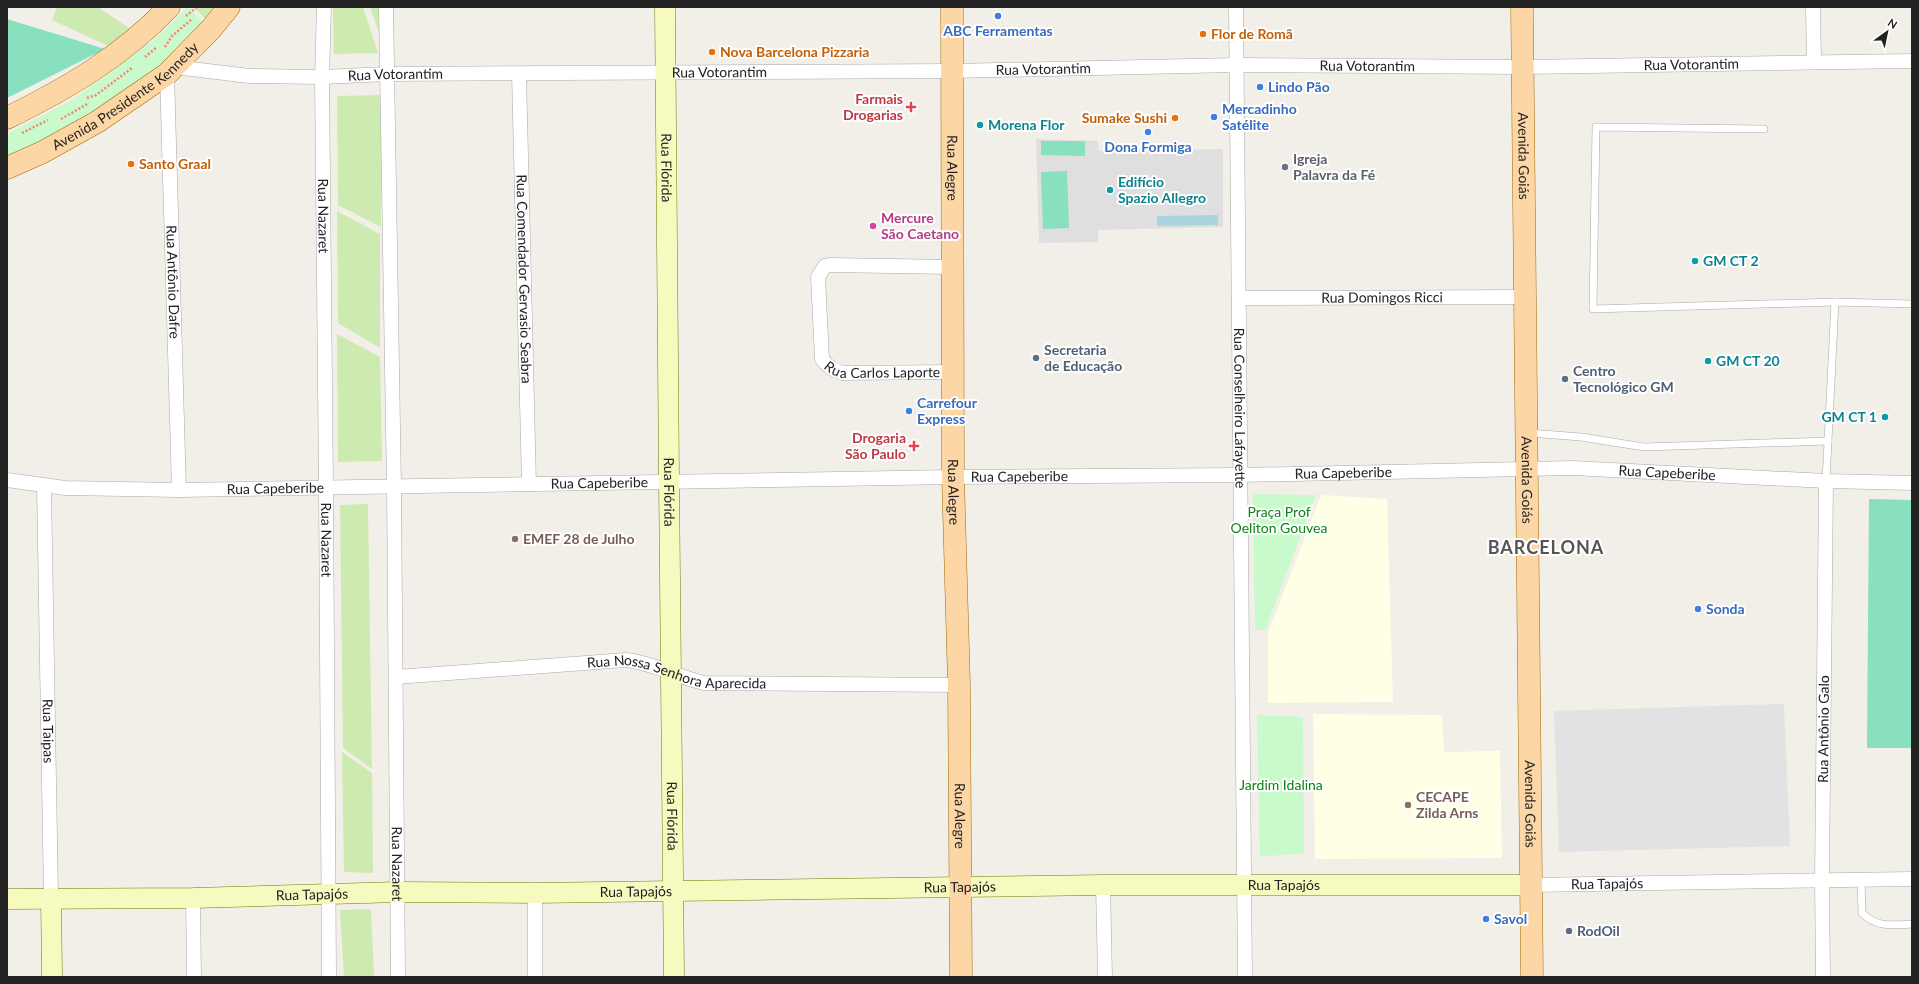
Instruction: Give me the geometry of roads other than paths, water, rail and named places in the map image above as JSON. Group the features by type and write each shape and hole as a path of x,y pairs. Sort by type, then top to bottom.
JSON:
{"main road":[{"path":"7,118 54,95 109,59 150,27 168,7"},
{"name":"Avenida Presidente Kennedy","path":"7,168 42,152 97,122 168,64 229,7"},
{"name":"Rua Alegre","path":"952,7 954,372 953,477 959,685 962,977"},
{"name":"Avenida Goiás","path":"1522,7 1532,977"}],"street":[{"name":"Rua Nazaret","path":"324,7 322,77 326,487 327,894 329,977"},
{"name":"Rua Nazaret","path":"386,7 394,487 398,977"},
{"name":"Rua Flórida","path":"665,7 668,482 672,672 674,977"},
{"name":"Rua Conselheiro Lafayette","path":"1236,7 1245,977"},
{"path":"1813,7 1814,61"},
{"name":"Rua Votorantim","path":"168,64 248,76 322,77 387,74 953,71 1236,65 1523,67 1814,61 1912,61"},
{"name":"Rua Antônio Dafre","path":"168,64 179,490"},
{"name":"Rua Comendador Gervasio Seabra","path":"519,74 529,484"},
{"name":"Rua Carlos Laporte","path":"953,267 831,265 825,266 818,277 822,359 827,366 834,371 842,373 954,372"},
{"name":"Rua Domingos Ricci","path":"1238,298 1525,297"},
{"name":"Rua Capeberibe","path":"7,480 44,486 179,490 953,477 1241,475 1573,468 1826,481 1912,482"},
{"name":"Rua Antônio Galo","path":"1823,977 1822,880 1826,481"},
{"name":"Rua Taipas","path":"44,486 52,977"},
{"name":"Rua Nossa Senhora Aparecida","path":"396,677 626,660 640,662 672,672 689,680 704,683 959,685"},
{"name":"Rua Tapajós","path":"7,899 193,898 398,892 535,893 1103,885 1531,885 1912,879"},
{"path":"1103,885 1105,977"},
{"path":"535,893 535,977"},
{"path":"193,898 194,977"}],"lane":[{"path":"1764,129 1596,127 1593,309 1835,302 1912,304"},
{"path":"1826,481 1835,302"},
{"path":"1526,433 1581,437 1644,447 1828,441"},
{"path":"1861,880 1862,913 1869,921 1882,925 1912,924"}],"water":[{"path":"1218,215 1218,225 1157,226 1157,216"}],"place":[{"name":"ABC Ferramentas","path":"998,16"},
{"name":"Flor de Romã","path":"1203,34"},
{"name":"Nova Barcelona Pizzaria","path":"712,52"},
{"name":"Lindo Pão","path":"1260,87"},
{"name":"Farmais Drogarias","path":"911,107"},
{"name":"Mercadinho Satélite","path":"1214,117"},
{"name":"Sumake Sushi","path":"1175,118"},
{"name":"Morena Flor","path":"980,125"},
{"name":"Dona Formiga","path":"1148,132"},
{"name":"Santo Graal","path":"131,164"},
{"name":"Igreja Palavra da Fé","path":"1285,167"},
{"name":"Edifício Spazio Allegro","path":"1110,190"},
{"name":"Mercure São Caetano","path":"873,226"},
{"name":"GM CT 2","path":"1695,261"},
{"name":"Secretaria de Educação","path":"1036,358"},
{"name":"GM CT 20","path":"1708,361"},
{"name":"Centro Tecnológico GM","path":"1565,379"},
{"name":"Carrefour Express","path":"909,411"},
{"name":"GM CT 1","path":"1885,417"},
{"name":"Drogaria São Paulo","path":"914,446"},
{"name":"EMEF 28 de Julho","path":"515,539"},
{"name":"Sonda","path":"1698,609"},
{"name":"CECAPE Zilda Arns","path":"1408,805"},
{"name":"Savol","path":"1486,919"},
{"name":"RodOil","path":"1569,931"}],"district":[{"name":"BARCELONA","path":"1546,548"}],"park label":[{"name":"Praça Prof Oeliton Gouvea","path":"1279,520"},
{"name":"Jardim Idalina","path":"1281,785"}]}
